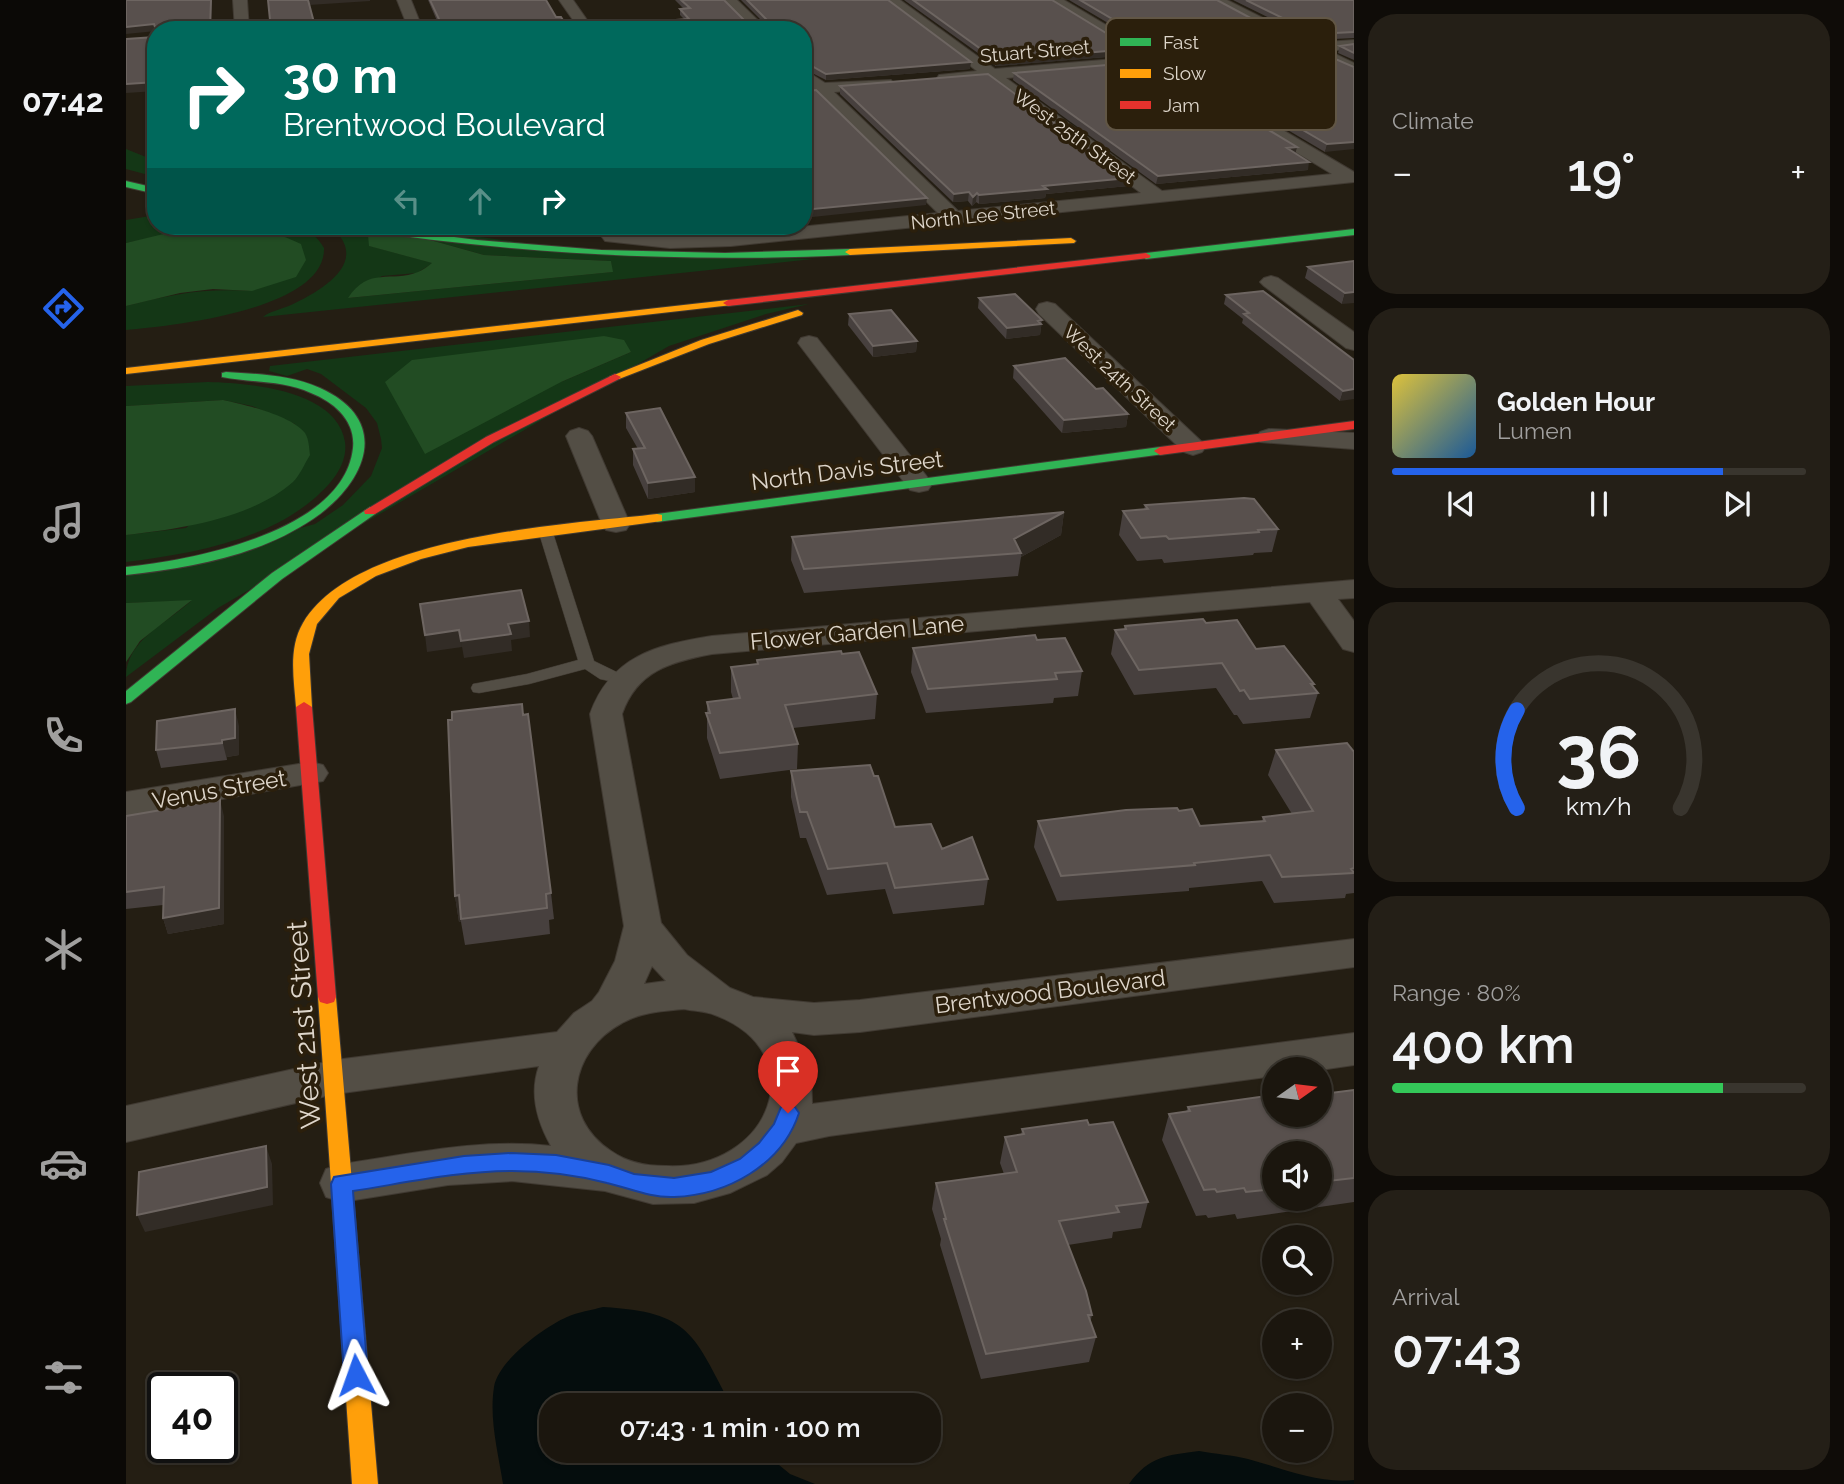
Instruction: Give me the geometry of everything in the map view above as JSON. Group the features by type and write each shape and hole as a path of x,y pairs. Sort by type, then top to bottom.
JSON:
{"main road":[{"path":"126,184 147,189"},
{"path":"126,372 1354,232"},
{"path":"411,235 494,248 704,258 893,251 994,242 1088,241 831,269"},
{"path":"126,697 257,592 400,493 515,426 648,362 725,334 801,312 903,293 1004,280 1052,265"},
{"path":"126,372 247,376 312,389 344,408 354,420 361,450 357,467 346,485 330,501 283,531 215,555 126,571"},
{"name":"North Davis Street","path":"352,583 415,556 453,547 1354,425"},
{"name":"West 21st Street","path":"352,583 311,619 303,633 300,650 312,773 365,1484"}],"street":[{"path":"240,0 242,21"},
{"path":"404,0 412,21"},
{"path":"566,0 581,21"},
{"path":"729,0 751,21"},
{"name":"West 25th Street","path":"891,0 1157,197"},
{"path":"1054,0 1106,31"},
{"path":"1216,0 1252,18"},
{"name":"Stuart Street","path":"1336,46 1354,44"},
{"path":"1336,60 1354,69"},
{"name":"Stuart Street","path":"927,79 1106,65"},
{"path":"812,89 901,82"},
{"path":"812,89 955,219"},
{"path":"1272,130 1352,177"},
{"name":"North Lee Street","path":"812,228 955,219 1352,177"},
{"name":"North Lee Street","path":"612,237 670,242 714,235"},
{"path":"1271,282 1354,343"},
{"name":"West 24th Street","path":"1047,309 1193,447"},
{"path":"809,343 919,484"},
{"path":"579,436 615,524"},
{"path":"1268,437 1354,441"},
{"name":"Flower Garden Lane","path":"623,679 641,666 664,656 712,645 1354,589"},
{"path":"1318,592 1354,643"},
{"path":"606,1013 620,993 640,949 643,926 606,729 610,696 623,679"},
{"name":"Venus Street","path":"126,804 312,773"},
{"path":"342,1184 464,1165 511,1162 556,1164 609,1174 634,1183 674,1188 714,1181 747,1166 767,1150 783,1128 793,1098 790,1064 772,1033 673,965 643,926"},
{"name":"Brentwood Boulevard","path":"731,1005 814,1019 860,1016 1354,953"},
{"path":"609,1174 585,1158 566,1137 558,1119 554,1087 560,1064 570,1046 581,1032 606,1013 645,998 684,994 731,1005"},
{"path":"126,1124 335,1077 570,1046"},
{"path":"783,1128 829,1118 1354,1049"}],"lane":[{"path":"546,533 587,663 606,675 623,679"},
{"path":"479,688 529,679 587,663"}],"green space":[{"path":"126,149 147,157 147,175 126,169"},
{"path":"147,216 147,235 166,235 126,243 126,220"},
{"path":"159,235 279,235 301,244 306,260 296,277 252,291 213,289 180,293 126,306 126,243"},
{"path":"270,235 313,235 317,238 324,248 318,269 300,286 274,300 209,319 126,330 126,306 188,293 252,291"},
{"path":"338,235 391,235 370,246 433,263 417,273 382,276 348,298 612,272 611,261 484,255 412,235 465,235 562,248 813,259 263,317 316,292 337,274 344,264 346,252 343,240"},
{"path":"368,235 412,235 484,255 611,261 613,272 348,298 364,282 381,277 408,275 432,263 369,246"},
{"path":"809,304 766,314 669,346 218,608 126,677 128,664 140,642 191,601 126,603 126,576 315,524 343,505 371,476 382,448 377,423 366,408 321,374 307,369 287,376 269,371 270,366","holes":["604,336 631,352 561,382"]},
{"path":"604,336 624,340 631,352 561,382 425,454 385,382 412,360"},
{"path":"208,382 246,384 309,400 326,411 338,425 345,442 341,465 328,486 316,497 274,525 201,550 126,562 126,535 186,528 295,424 252,406 223,400 126,406 126,386"},
{"path":"223,400 279,416 305,433 310,455 298,476 276,495 236,513 191,525 126,535 126,406"},
{"path":"192,600 140,641 126,662 126,603"}],"shaded area":[{"path":"603,1307 655,1314 672,1321 686,1331 697,1344 725,1393 539,1393 539,1463 777,1463 790,1474 815,1484 503,1484 493,1411 497,1377 523,1346 546,1328 571,1315"},
{"path":"1199,1451 1242,1458 1327,1480 1354,1480 1354,1484 1129,1484 1144,1468 1160,1458"}],"building":[{"path":"126,0 211,0 210,21 147,21 147,25 126,27"},
{"path":"268,0 308,0 314,21 270,21"},
{"path":"430,0 546,0 556,17 561,17 563,21 440,21"},
{"path":"681,0 724,0 745,21 660,21 689,19 680,9 690,8"},
{"path":"747,0 888,0 971,62 826,74 812,66 812,21 768,21"},
{"path":"913,0 1052,0 1106,33 1106,51 996,60"},
{"path":"1080,0 1217,0 1251,18 1111,18"},
{"path":"1246,0 1354,0 1354,32 1336,33 1336,18 1283,18"},
{"path":"147,38 147,83 126,84 126,39"},
{"path":"1354,44 1354,53 1340,46"},
{"path":"1336,59 1354,67 1354,142 1327,144 1303,130 1336,130"},
{"path":"1106,65 1106,130 1269,130 1297,147 1287,148 1309,162 1158,176 1014,73"},
{"path":"988,74 1129,178 1043,186 1047,189 979,195 977,193 973,197 969,192 954,194 840,86"},
{"path":"812,90 816,90 927,198 812,209"},
{"path":"1354,261 1354,292 1345,293 1308,267"},
{"path":"1263,291 1354,360 1354,389 1343,391 1244,314 1249,313 1226,295"},
{"path":"1015,294 1042,320 1038,321 1041,324 1007,328 979,298"},
{"path":"891,310 917,341 873,346 849,314"},
{"path":"1065,358 1096,389 1103,388 1128,414 1064,420 1014,366"},
{"path":"660,408 695,477 648,483 633,449 645,448 626,413"},
{"path":"1254,499 1278,529 1169,539 1166,536 1141,538 1123,511 1148,509 1145,505"},
{"path":"1064,512 1014,539 1021,553 804,569 792,537"},
{"path":"521,590 529,621 508,624 511,634 461,641 459,630 425,635 420,604"},
{"path":"1203,619 1206,623 1237,620 1256,649 1284,646 1318,693 1250,699 1244,690 1240,691 1222,663 1139,670 1115,630 1126,629 1125,626"},
{"path":"1035,635 1037,640 1065,638 1082,671 1055,673 1057,679 928,689 913,648"},
{"path":"841,651 842,654 859,652 877,694 785,705 798,744 720,753 706,713 710,713 707,702 740,698 731,667 758,664 757,660"},
{"path":"522,704 523,715 528,714 551,893 546,894 547,908 461,919 459,895 455,896 448,720 452,720 452,712"},
{"path":"235,709 235,738 222,740 222,743 156,750 157,721"},
{"path":"1347,743 1354,752 1354,868 1351,869 1354,873 1282,877 1270,855 1194,863 1195,865 1061,876 1038,821 1126,810 1177,808 1179,811 1192,809 1200,826 1265,821 1263,817 1313,811 1276,750"},
{"path":"870,765 874,776 878,776 895,827 931,824 942,849 972,837 988,879 895,888 887,863 828,869 807,812 800,812 791,771"},
{"path":"220,800 219,908 163,918 164,887 126,892 126,816"},
{"path":"1354,1090 1354,1178 1332,1181 1332,1141 1262,1141 1262,1190 1246,1192 1244,1188 1217,1192 1215,1189 1204,1190 1169,1114 1190,1111 1188,1107 1262,1097 1262,1127 1332,1127 1332,1093"},
{"path":"1087,1120 1089,1125 1113,1122 1148,1202 1116,1206 1119,1212 1059,1221 1086,1291 1092,1315 1088,1315 1096,1337 986,1354 944,1219 936,1183 1017,1172 1005,1137 1024,1134 1022,1129"},
{"path":"266,1146 267,1187 137,1215 139,1172"}],"traffic: fast":[{"path":"126,184 147,189"},
{"path":"1146,256 1354,232"},
{"path":"415,235 539,249 663,256 850,252"},
{"path":"126,571 221,555 266,539 309,516 326,503 351,473 358,457 360,440 356,424 344,409 325,395 302,385 226,375"},
{"path":"657,518 1160,451"},
{"path":"126,699 277,576 370,511"}],"traffic: slow":[{"path":"850,252 1071,241"},
{"path":"126,371 728,303"},
{"path":"615,377 705,342 798,313"},
{"path":"304,707 301,654 310,623 335,595 371,573 417,556 468,544 521,534 657,518"},
{"path":"327,997 365,1484"}],"traffic: jam":[{"path":"728,303 1146,256"},
{"path":"370,511 490,440 615,377"},
{"path":"1160,451 1354,425"},
{"path":"304,707 327,997"}],"route":[{"path":"356,1375 342,1184 464,1165 511,1162 556,1164 609,1174 634,1183 674,1188 714,1181 747,1166 767,1150 783,1128 788,1113"}]}
